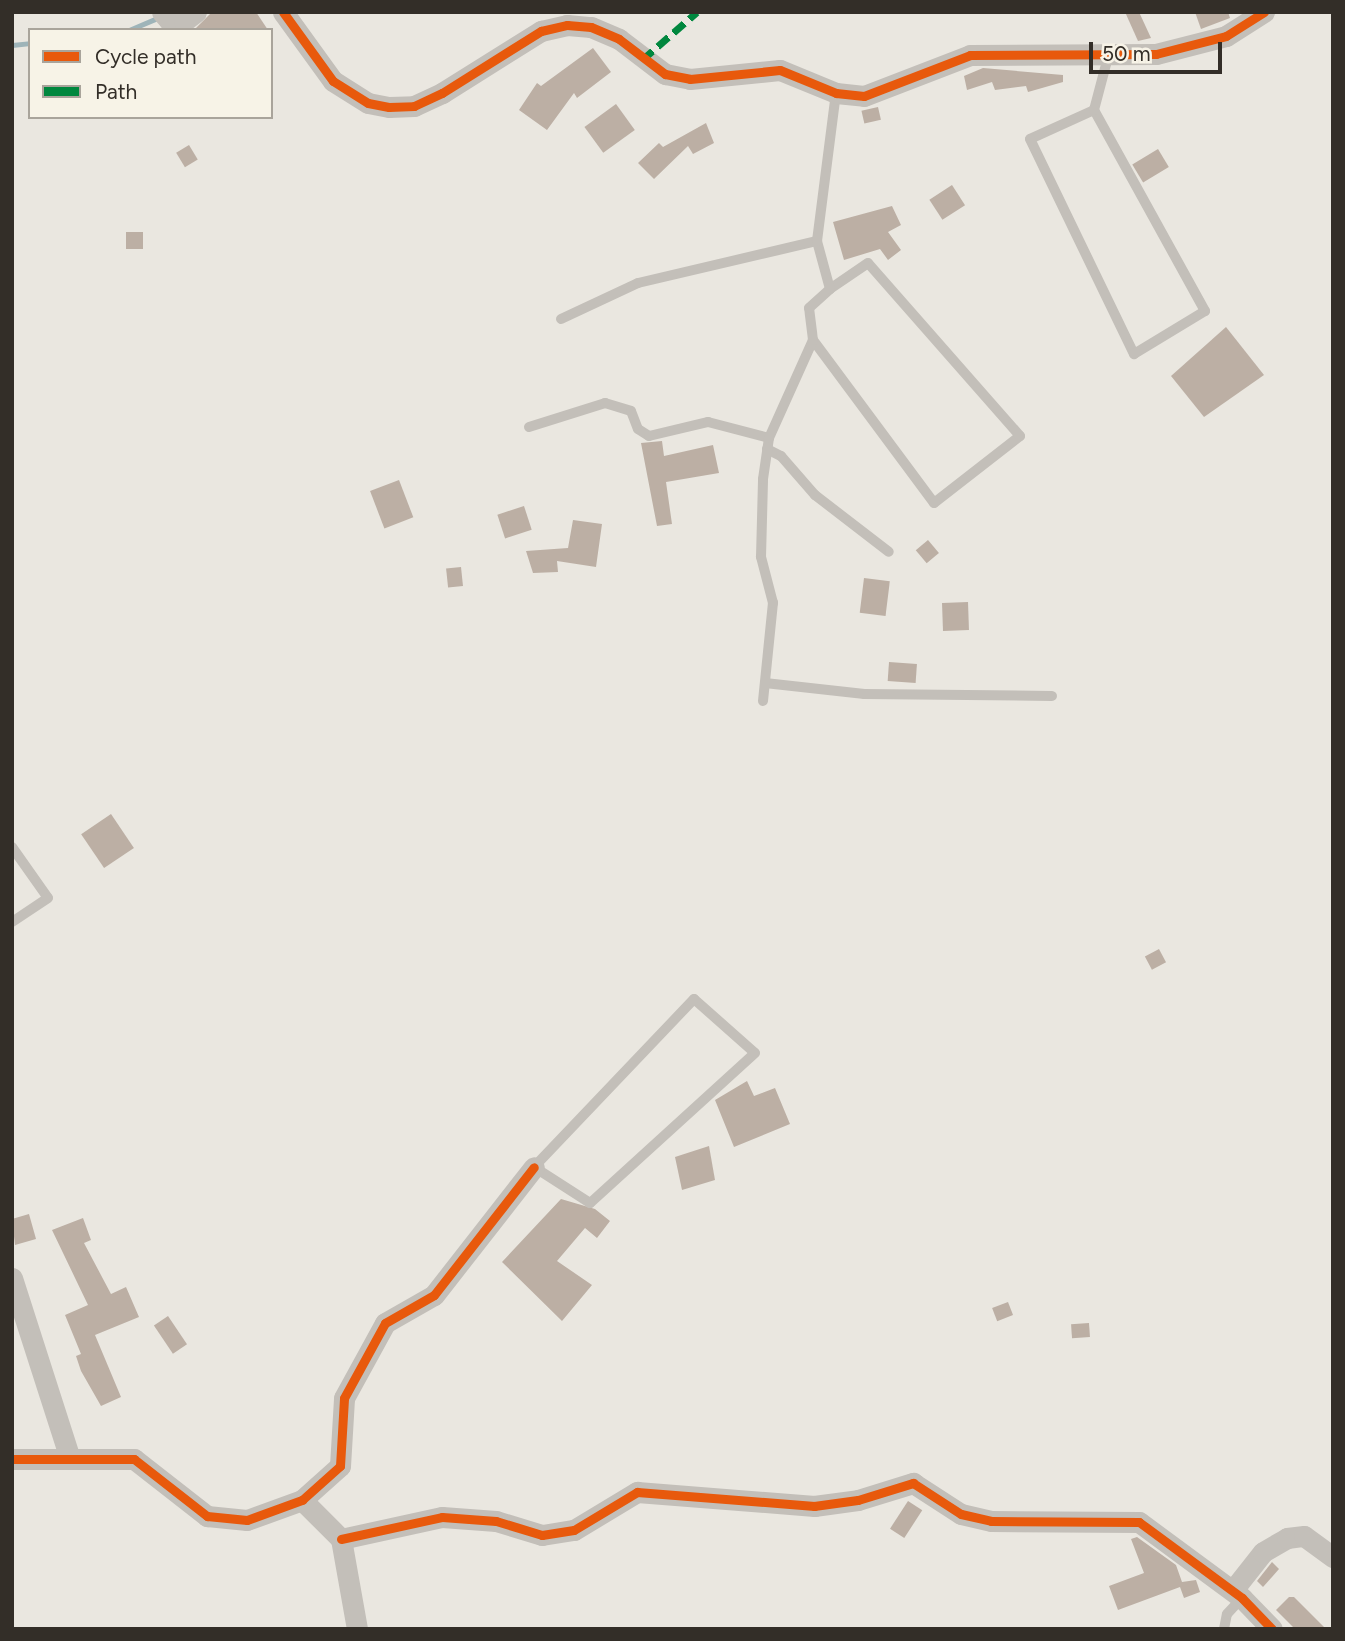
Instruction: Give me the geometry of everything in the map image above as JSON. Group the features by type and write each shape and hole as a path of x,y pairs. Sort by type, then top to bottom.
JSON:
{"street":[{"path":"165,16 184,21 196,12"},
{"path":"283,12 333,81 368,103 389,107 414,106 442,93 541,31 567,25 591,27 619,39 666,74 690,79 780,70 836,93 863,96 970,55 1108,57 1156,54 1226,36 1264,12"},
{"path":"12,1459 134,1459 207,1516 247,1520 302,1500 340,1466 344,1398 385,1323 434,1295 534,1167"},
{"path":"12,1278 70,1459"},
{"path":"341,1539 442,1517 496,1521 542,1535 574,1530 638,1492 814,1506 858,1500 914,1483 961,1514 991,1521 1139,1522 1237,1594 1272,1629"},
{"path":"302,1500 341,1539 357,1629"},
{"path":"1237,1594 1263,1552 1287,1538 1304,1536 1333,1557"}],"lane":[{"path":"1094,110 1030,139 1134,354 1205,311 1094,110 1108,57"},
{"path":"830,289 817,241 836,93"},
{"path":"561,319 638,283 817,241"},
{"path":"868,263 1020,436 934,503 813,340 809,308 830,289 868,263"},
{"path":"763,701 773,603 761,557 768,443 813,340"},
{"path":"529,427 605,403 631,411 638,429 649,436 708,422 768,443 815,495 889,552"},
{"path":"765,683 864,694 1052,696"},
{"path":"12,847 48,898 12,922"},
{"path":"694,999 755,1053 590,1203 534,1167 694,999"},
{"path":"1224,1629 1227,1614 1237,1594"}],"building":[{"path":"212,12 256,12 267,28 196,28"},
{"path":"1125,12 1139,12 1151,38 1138,41"},
{"path":"1195,12 1228,12 1230,18 1201,29"},
{"path":"593,48 611,72 577,98 574,93 547,130 519,110 537,83 541,86"},
{"path":"983,68 1063,75 1063,82 1028,92 1026,86 995,90 992,82 967,90 964,76"},
{"path":"616,104 635,130 603,153 584,127"},
{"path":"878,107 881,120 864,123 861,111"},
{"path":"706,123 714,143 693,154 688,146 654,179 638,163 659,143 663,147"},
{"path":"189,145 198,160 185,167 176,153"},
{"path":"1158,149 1169,167 1143,182 1132,164"},
{"path":"952,185 965,205 942,220 929,200"},
{"path":"892,206 901,225 888,232 901,250 888,260 880,249 844,260 833,222"},
{"path":"126,232 143,232 143,249 126,249"},
{"path":"1226,327 1264,375 1204,417 1171,376"},
{"path":"662,441 664,456 713,445 719,473 666,482 672,524 657,526 641,443"},
{"path":"399,480 413,517 384,528 370,491"},
{"path":"524,506 532,530 505,538 497,515"},
{"path":"573,520 602,524 596,567 557,561 558,572 533,573 526,551 568,548"},
{"path":"928,540 939,553 927,563 916,550"},
{"path":"461,567 463,586 448,587 446,569"},
{"path":"864,578 890,581 886,616 860,613"},
{"path":"968,602 969,630 943,631 942,603"},
{"path":"889,662 917,664 916,683 888,681"},
{"path":"111,814 134,848 104,868 81,834"},
{"path":"1159,949 1166,962 1152,970 1145,957"},
{"path":"747,1081 754,1096 775,1088 790,1124 734,1147 715,1100"},
{"path":"709,1146 715,1180 682,1190 675,1157"},
{"path":"561,1199 595,1209 610,1221 597,1238 585,1228 557,1261 592,1285 562,1321 502,1262"},
{"path":"29,1214 36,1239 15,1245 12,1219"},
{"path":"83,1218 91,1240 84,1243 111,1294 126,1287 139,1317 95,1335 121,1397 101,1406 81,1371 76,1356 81,1354 65,1315 88,1305 52,1230"},
{"path":"1008,1302 1013,1315 997,1321 992,1308"},
{"path":"168,1316 187,1344 173,1354 154,1326"},
{"path":"1089,1323 1090,1337 1072,1338 1071,1324"},
{"path":"908,1501 922,1510 904,1538 890,1529"},
{"path":"1137,1537 1176,1565 1182,1582 1196,1580 1200,1592 1184,1598 1180,1587 1118,1610 1109,1586 1144,1573 1131,1539"},
{"path":"1272,1562 1279,1569 1263,1587 1257,1581"},
{"path":"1289,1597 1294,1597 1326,1629 1295,1629 1276,1610"}],"waterway":[{"path":"134,28 159,17"},
{"path":"12,45 28,43"}],"marked path":[{"path":"642,60 697,12"}],"cycle path":[{"path":"283,12 333,81 368,103 389,107 414,106 442,93 541,31 567,25 591,27 619,39 665,74 690,79 780,70 836,93 864,96 970,55 1156,54 1226,36 1264,12"},
{"path":"12,1459 134,1459 207,1516 247,1520 302,1500 340,1466 344,1398 385,1323 434,1295 534,1167"},
{"path":"341,1539 442,1517 496,1521 542,1535 574,1530 637,1492 814,1506 858,1500 913,1483 961,1514 991,1521 1139,1522 1242,1598 1272,1629"}]}
